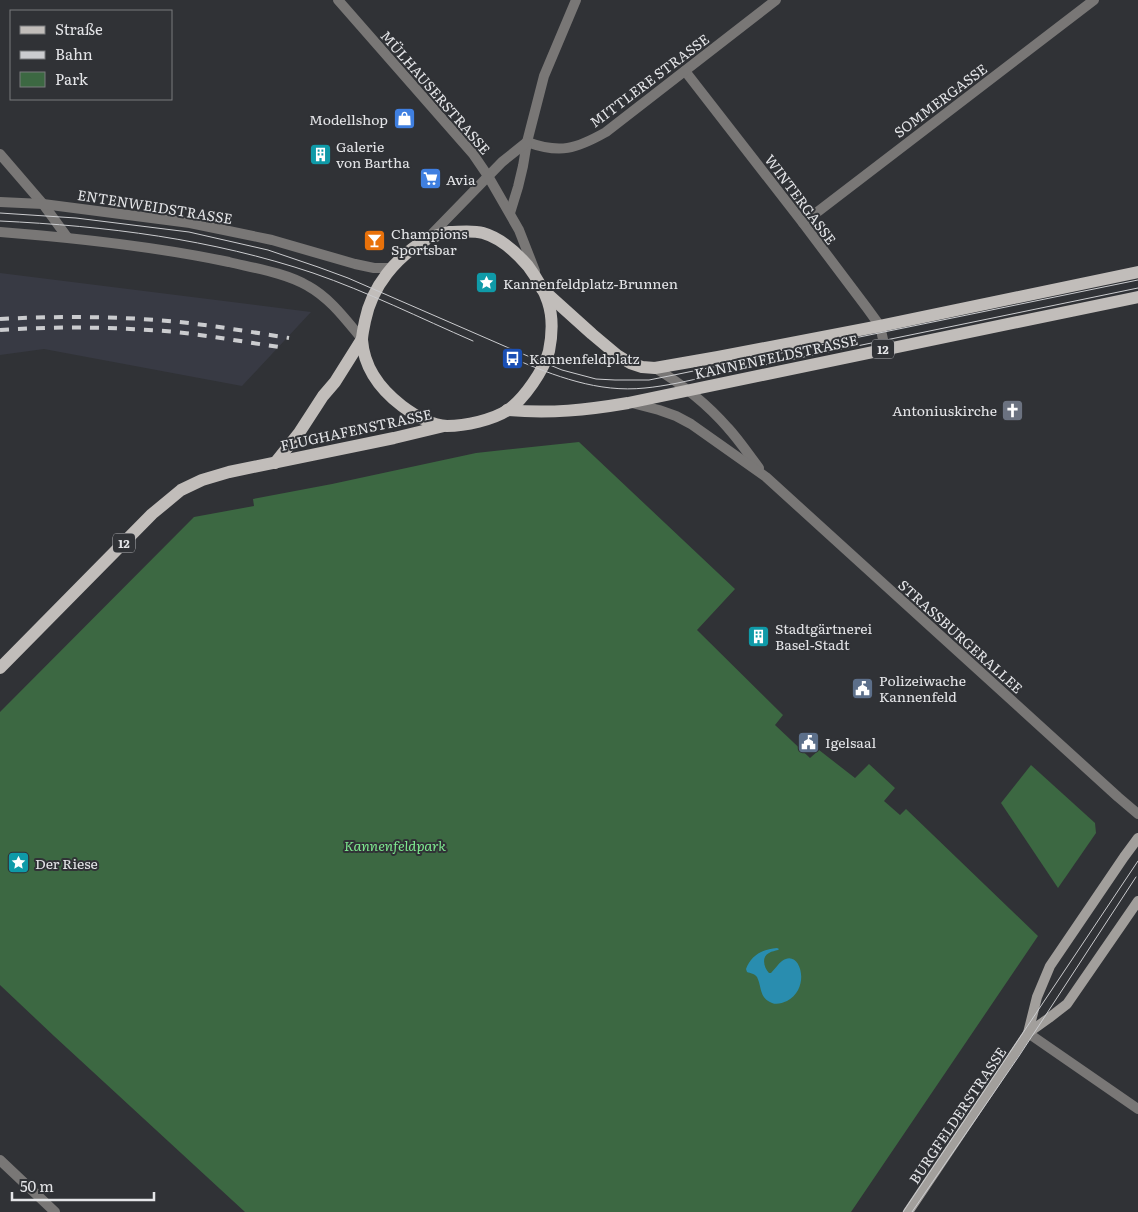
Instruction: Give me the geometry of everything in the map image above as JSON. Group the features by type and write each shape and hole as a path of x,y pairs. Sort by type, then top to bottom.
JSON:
{"main road":[{"path":"448,232 481,232 496,238 519,256 533,272 548,303 551,319 551,336 548,352 530,387 522,399 507,410 488,419 458,426 444,426 409,412 384,391 370,368 364,352 362,339 367,313 379,284 391,268 428,238 448,232"},
{"name":"KANNENFELDSTRASSE","path":"542,288 617,355 630,363 642,367 655,368 880,326 1138,272"},
{"name":"KANNENFELDSTRASSE","path":"507,410 550,412 588,409 628,402 1138,297"},
{"name":"FLUGHAFENSTRASSE","path":"275,462 299,433 323,396 335,382 362,339"},
{"name":"FLUGHAFENSTRASSE","path":"0,668 152,514 181,490 202,480 229,472 444,426"},
{"name":"BURGFELDERSTRASSE","path":"908,1212 1028,1033 1037,997 1050,966 1138,838"},
{"name":"BURGFELDERSTRASSE","path":"1028,1033 1067,1004 1138,901"}],"street":[{"name":"MÜLHAUSERSTRASSE","path":"338,0 473,154 519,230 542,288"},
{"path":"510,213 524,166 527,142 544,76 576,0"},
{"name":"MITTLERE STRASSE","path":"527,142 553,149 568,149 587,143 606,132 776,0"},
{"name":"SOMMERGASSE","path":"803,223 1094,0"},
{"name":"WINTERGASSE","path":"685,71 880,326 885,348"},
{"path":"428,238 502,162 527,142"},
{"path":"0,154 43,204 67,237"},
{"name":"ENTENWEIDSTRASSE","path":"0,202 43,204 190,223 272,240 355,264 374,268 391,268"},
{"path":"0,232 67,237 189,254 263,270 307,285 320,294 362,339"},
{"name":"STRASSBURGERALLEE","path":"655,368 688,390 715,414 766,477"},
{"name":"STRASSBURGERALLEE","path":"628,402 659,410 691,424 766,477 1138,814"},
{"path":"1028,1033 1138,1108"},
{"path":"0,1160 55,1212"}],"shaded area":[{"path":"0,273 311,312 242,386 44,349 0,355"}],"green space":[{"name":"Kannenfeldpark","path":"579,442 735,589 697,630 783,715 775,725 810,758 819,750 855,778 869,764 895,788 884,801 900,815 906,809 1038,936 851,1212 245,1212 0,985 0,712 194,517 254,506 253,499 476,453"},
{"path":"1031,765 1095,823 1096,833 1058,888 1001,803"}],"water":[{"path":"777,948 779,949 770,952 765,957 764,963 767,971 771,973 782,961 788,958 798,964 801,971 801,979 795,995 787,1001 776,1004 765,998 757,977 747,972 746,969 754,956"}],"tram line":[{"path":"0,213 76,218 189,232 268,250 348,278 562,370 596,379 649,380 1138,280"},
{"path":"0,221 79,226 119,231 158,236 236,251 275,261 333,280 473,341"},
{"path":"760,366 1138,288"},
{"path":"512,358 577,382 610,388 653,387 709,376"},
{"path":"903,1212 1138,861"},
{"path":"912,1212 1019,1056 1136,877"}],"railway":[{"path":"0,319 90,317 157,320 207,325 289,338"},
{"path":"0,330 66,328 154,330 279,347"}],"place":[{"name":"Modellshop","path":"404,119"},
{"name":"Galerie von Bartha","path":"320,154"},
{"name":"Avia","path":"430,179"},
{"name":"Champions Sportsbar","path":"375,241"},
{"name":"Kannenfeldplatz-Brunnen","path":"487,283"},
{"name":"Kannenfeldplatz","path":"513,358"},
{"name":"Antoniuskirche","path":"1013,410"},
{"name":"Stadtgärtnerei Basel-Stadt","path":"759,636"},
{"name":"Polizeiwache Kannenfeld","path":"863,688"},
{"name":"Igelsaal","path":"809,742"},
{"name":"Der Riese","path":"19,863"}]}
